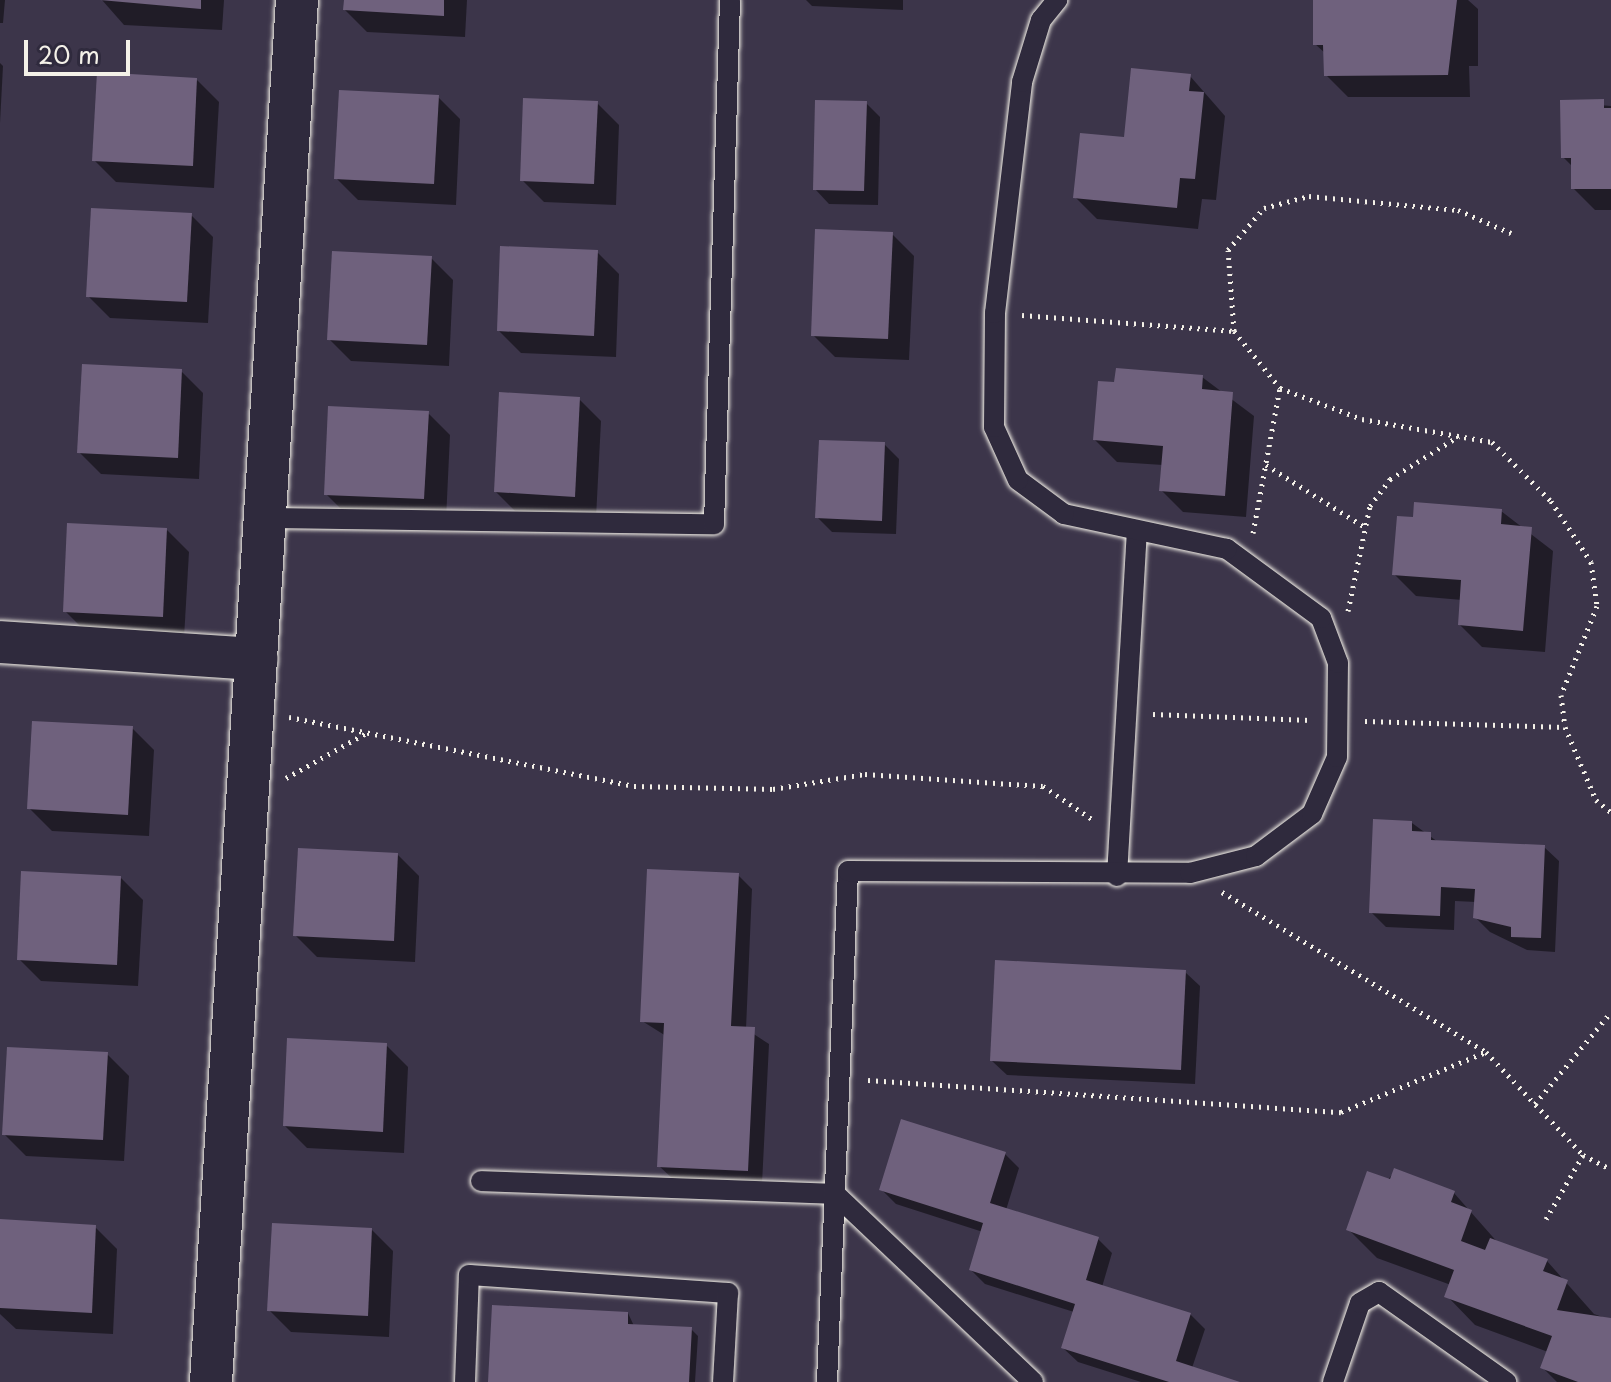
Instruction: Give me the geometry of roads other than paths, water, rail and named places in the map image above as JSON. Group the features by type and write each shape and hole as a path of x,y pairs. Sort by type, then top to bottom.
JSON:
{"street":[{"path":"211,1382 297,0"},
{"path":"0,642 256,659"}],"lane":[{"path":"265,518 714,524 730,0"},
{"path":"827,1382 848,871 1117,876 1190,873 1256,856 1312,814 1337,757 1338,663 1321,618 1227,549 1137,533 1064,514 1018,480 994,427 995,313 1022,82 1041,20 1057,0"},
{"path":"1117,876 1137,533"},
{"path":"481,1181 835,1194 1033,1382"},
{"path":"465,1382 469,1275 728,1293 723,1382"},
{"path":"1333,1382 1360,1303 1379,1292 1506,1382"}]}
